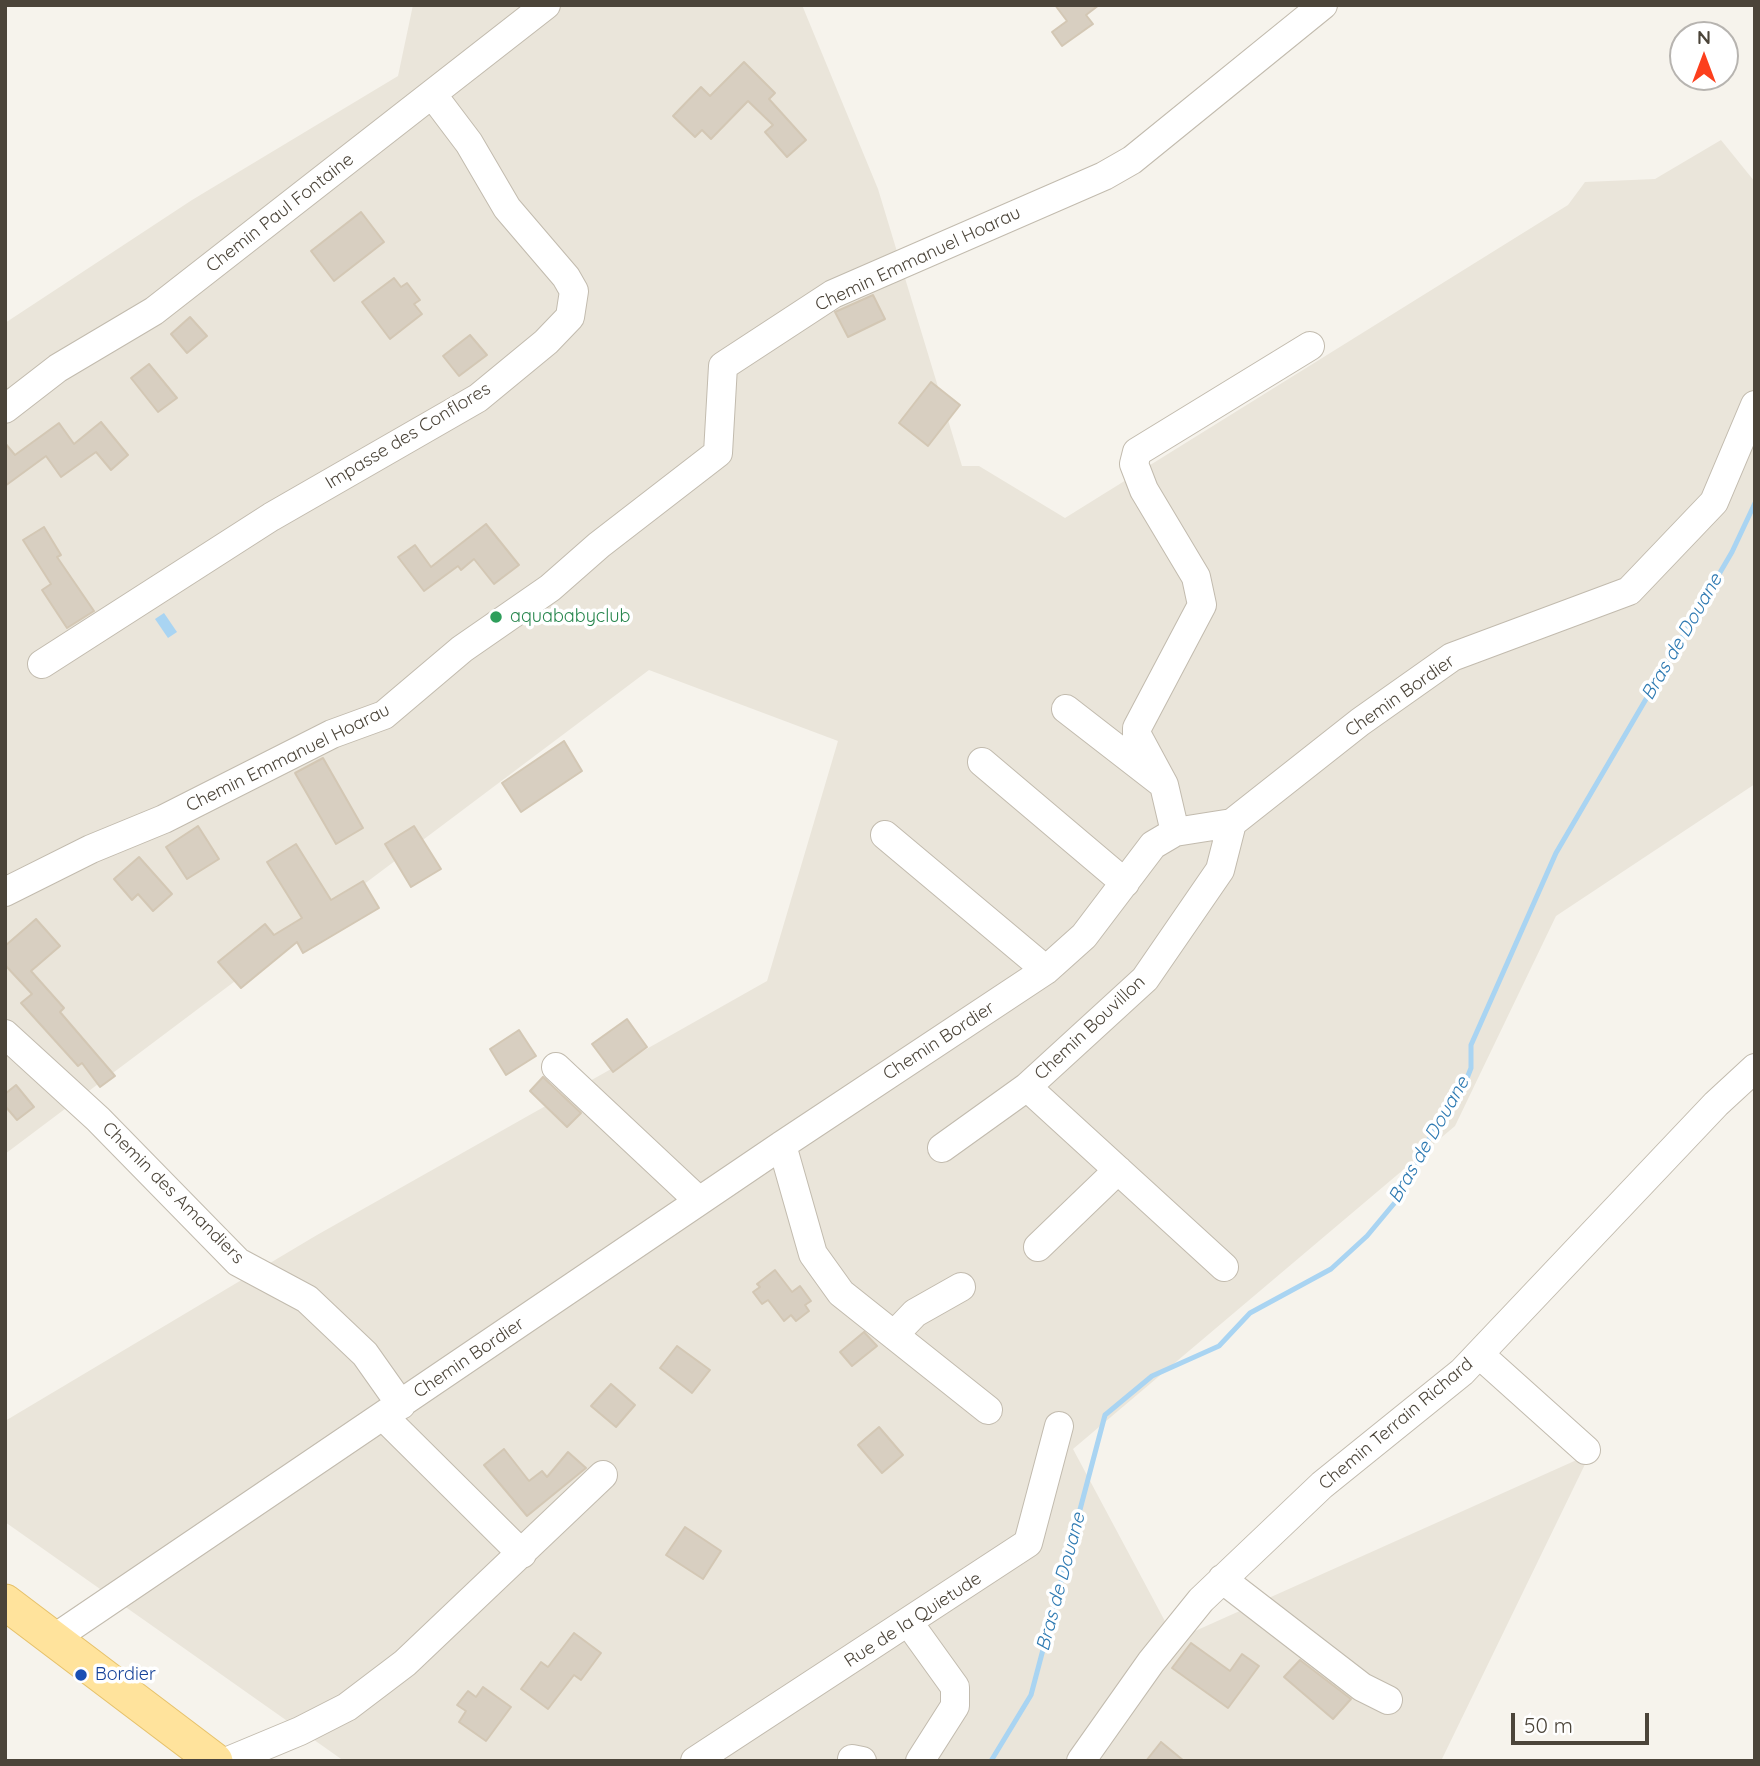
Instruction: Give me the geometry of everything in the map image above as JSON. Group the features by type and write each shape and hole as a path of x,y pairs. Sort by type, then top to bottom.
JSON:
{"main road":[{"path":"5,1602 215,1761"}],"street":[{"name":"Chemin Paul Fontaine","path":"5,408 58,368 154,311 546,5"},
{"name":"Chemin Emmanuel Hoarau","path":"5,892 91,849 164,819 332,734 384,715 462,649 550,588 599,545 718,453 723,366 833,294 1104,176 1132,160 1323,5"},
{"name":"Impasse des Conflores","path":"42,664 271,517 478,398 546,342 570,317 574,291 566,277 507,208 469,143 432,94"},
{"path":"1175,832 1164,785 1137,735 1137,728 1202,606 1196,577 1144,490 1133,464 1137,452 1310,346"},
{"name":"Chemin Bordier","path":"55,1641 62,1633 393,1411 782,1144 1046,970 1084,936 1153,845 1175,832 1232,822 1360,722 1452,657 1629,591 1714,502 1755,405"},
{"path":"1066,709 1164,785"},
{"path":"982,762 1125,883"},
{"name":"Chemin Bouvillon","path":"942,1148 1027,1087 1145,979 1220,870 1232,822"},
{"path":"885,835 1046,970"},
{"name":"Chemin des Amandiers","path":"5,1034 98,1119 238,1262 307,1298 365,1354 393,1411 522,1554"},
{"path":"556,1067 699,1202"},
{"name":"Chemin Terrain Richard","path":"1081,1761 1151,1662 1222,1579 1322,1485 1462,1372 1716,1104 1755,1068"},
{"name":"Chemin Bouvillon","path":"1027,1087 1224,1267"},
{"path":"782,1144 817,1262 841,1293 988,1410"},
{"path":"1038,1247 1118,1170"},
{"path":"894,1335 915,1313 961,1287"},
{"path":"1479,1354 1586,1450"},
{"name":"Rue de la Quietude","path":"695,1761 1028,1543 1059,1426"},
{"path":"228,1761 300,1731 347,1707 405,1663 603,1475"},
{"path":"1222,1579 1362,1687 1388,1700"},
{"path":"909,1623 955,1687 955,1706 920,1761"}],"shaded area":[{"path":"413,5 802,5 878,189 962,466 979,466 1065,518 1568,205 1585,182 1655,179 1721,140 1755,182 1755,784 1556,916 1455,1126 1073,1449 1175,1640 1590,1454 1441,1761 344,1761 5,1522 5,1421 317,1235 767,981 838,741 649,670 5,1154 5,323 192,200 398,76"}],"water":[{"path":"164,613 177,632 168,638 155,619"}],"building":[{"path":"1055,5 1099,5 1086,15 1093,24 1062,46 1052,32 1067,21"},
{"path":"744,62 775,93 769,99 806,140 787,157 765,132 773,125 748,101 711,139 702,130 695,137 673,116 701,87 710,96"},
{"path":"361,212 384,242 334,281 311,251"},
{"path":"394,278 401,287 407,283 420,300 414,304 422,314 390,339 362,302"},
{"path":"873,295 885,319 848,337 835,312"},
{"path":"190,317 207,336 187,353 171,334"},
{"path":"470,335 487,355 459,376 443,356"},
{"path":"149,364 177,398 158,412 131,378"},
{"path":"931,382 960,405 928,446 899,423"},
{"path":"101,422 128,455 111,470 96,452 61,477 46,456 5,486 5,443 15,455 59,423 74,444"},
{"path":"486,524 519,565 494,584 474,559 461,570 458,566 424,591 398,557 415,545 431,567"},
{"path":"44,527 61,555 57,557 94,611 67,628 42,590 51,584 23,540"},
{"path":"564,741 582,771 521,812 502,783"},
{"path":"323,758 363,828 336,844 295,773"},
{"path":"198,826 219,859 187,879 166,847"},
{"path":"414,826 441,869 411,887 385,844"},
{"path":"296,844 331,900 363,881 379,908 303,953 297,942 241,988 218,962 265,924 274,935 302,918 267,862"},
{"path":"139,857 172,894 153,911 138,894 132,900 114,879"},
{"path":"36,919 60,946 31,971 64,1008 60,1012 115,1076 100,1087 82,1063 78,1066 21,1003 32,994 5,965 5,946"},
{"path":"627,1019 647,1047 613,1072 592,1044"},
{"path":"519,1030 536,1056 506,1075 490,1049"},
{"path":"543,1077 581,1113 567,1127 530,1091"},
{"path":"16,1085 34,1107 17,1120 5,1106 5,1094"},
{"path":"775,1270 792,1292 800,1286 811,1301 805,1305 809,1311 796,1321 791,1315 784,1321 768,1300 762,1304 753,1292 760,1287 757,1284"},
{"path":"864,1332 877,1346 852,1366 840,1352"},
{"path":"677,1346 710,1370 692,1393 660,1368"},
{"path":"611,1384 635,1405 616,1427 591,1406"},
{"path":"879,1427 903,1455 882,1473 858,1445"},
{"path":"504,1449 529,1481 542,1471 547,1477 568,1452 586,1468 527,1516 484,1465"},
{"path":"685,1527 721,1551 703,1579 666,1555"},
{"path":"574,1633 601,1653 581,1680 574,1675 548,1709 521,1689 541,1662 548,1667"},
{"path":"1191,1643 1230,1671 1242,1654 1259,1666 1228,1708 1172,1668"},
{"path":"1300,1660 1351,1699 1333,1719 1284,1677"},
{"path":"483,1687 511,1707 486,1741 459,1722 466,1711 457,1705 468,1691 476,1697"},
{"path":"1161,1742 1184,1761 1146,1761"}],"waterway":[{"name":"Bras de Douane","path":"991,1761 1031,1695 1105,1415 1152,1376 1219,1346 1250,1313 1331,1269 1367,1236 1397,1200 1430,1137 1462,1091 1471,1068 1471,1045 1556,853 1732,552 1755,503"}],"place":[{"name":"aquababyclub","path":"496,617"},
{"name":"Bordier","path":"81,1675"}]}
